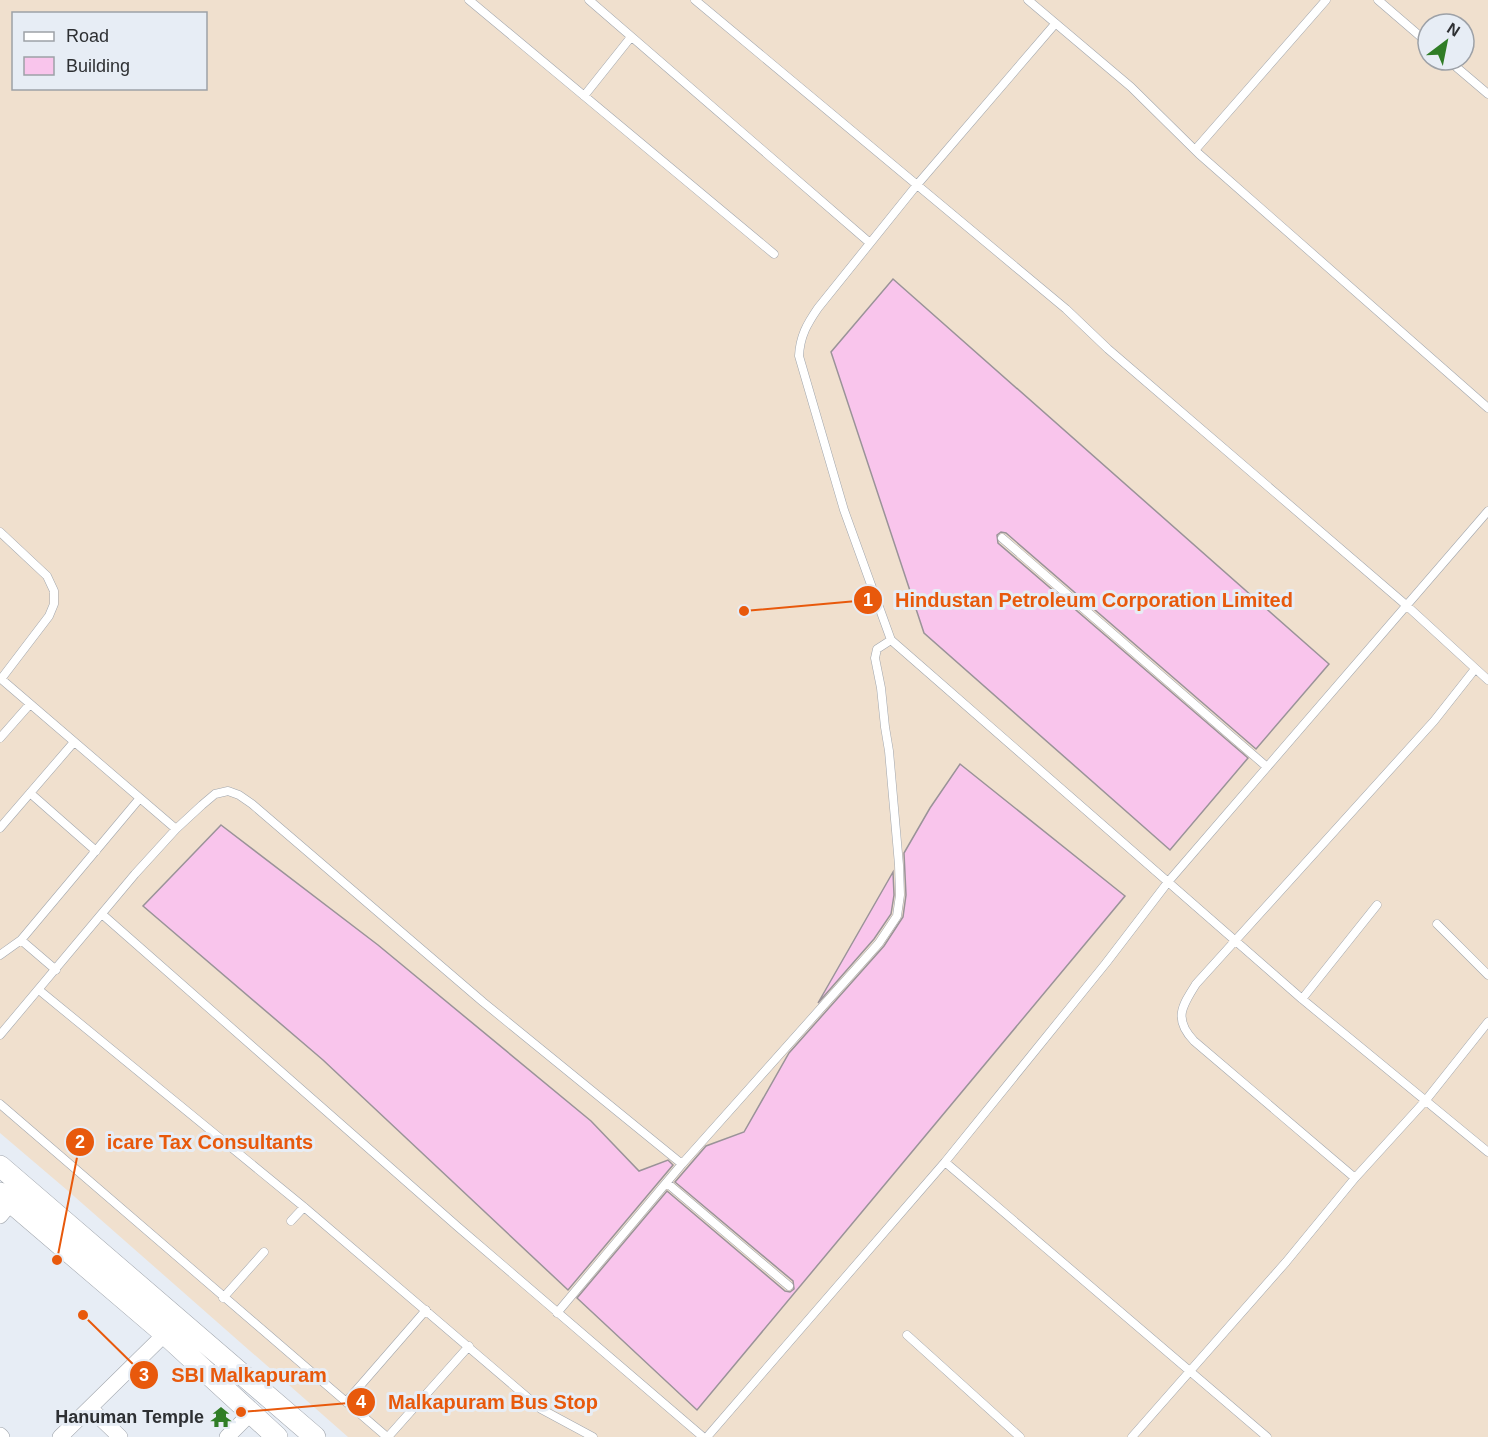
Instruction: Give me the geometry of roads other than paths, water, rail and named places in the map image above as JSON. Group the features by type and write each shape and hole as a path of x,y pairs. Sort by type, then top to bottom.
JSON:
{"main road":[{"path":"0,1166 172,1326 250,1414 277,1437"},
{"path":"4,1204 172,1326 315,1437"}],"street":[{"path":"60,1437 172,1326"},
{"path":"90,1408 120,1437"},
{"path":"227,1437 250,1414"}],"lane":[{"path":"469,0 774,254"},
{"path":"589,0 870,243"},
{"path":"695,0 1066,309 1108,350 1406,605 1488,680"},
{"path":"1028,0 1131,87 1195,150 1488,408"},
{"path":"1195,150 1326,0"},
{"path":"1378,0 1416,33"},
{"path":"1055,24 870,243 804,327 800,341 799,356 844,510 891,640 1302,999 1488,1152"},
{"path":"584,96 631,37"},
{"path":"1462,72 1488,94"},
{"path":"707,1437 945,1162 1168,882 1488,511"},
{"path":"0,532 47,576 54,591 54,604 49,616 1,679 176,829"},
{"path":"1002,538 1267,767"},
{"path":"557,1313 682,1164 879,943 897,916 900,895 899,865 889,751 875,658 877,649 891,640"},
{"path":"1355,1178 1187,1034 1181,1017 1183,1006 1197,984 1434,721 1475,669"},
{"path":"0,738 30,704"},
{"path":"0,828 74,742"},
{"path":"0,1035 103,915 135,874 176,829 215,794 228,791 239,795 483,1002 682,1164"},
{"path":"30,794 96,851"},
{"path":"0,956 21,940 140,798"},
{"path":"1302,999 1377,905"},
{"path":"103,915 702,1437"},
{"path":"1437,924 1488,975"},
{"path":"21,940 56,970"},
{"path":"39,990 304,1207 541,1409 593,1437"},
{"path":"1132,1437 1286,1262 1355,1178 1426,1100 1488,1022"},
{"path":"0,1104 387,1437 469,1346"},
{"path":"945,1162 1267,1437"},
{"path":"667,1183 789,1286"},
{"path":"291,1221 304,1207"},
{"path":"223,1298 264,1252"},
{"path":"346,1402 426,1310"},
{"path":"907,1335 1020,1437"}],"place":[{"name":"Hindustan Petroleum Corporation Limited","path":"744,611"},
{"name":"icare Tax Consultants","path":"57,1260"},
{"name":"SBI Malkapuram","path":"83,1315"},
{"name":"Malkapuram Bus Stop","path":"241,1412"},
{"name":"Hanuman Temple","path":"221,1417"}]}
